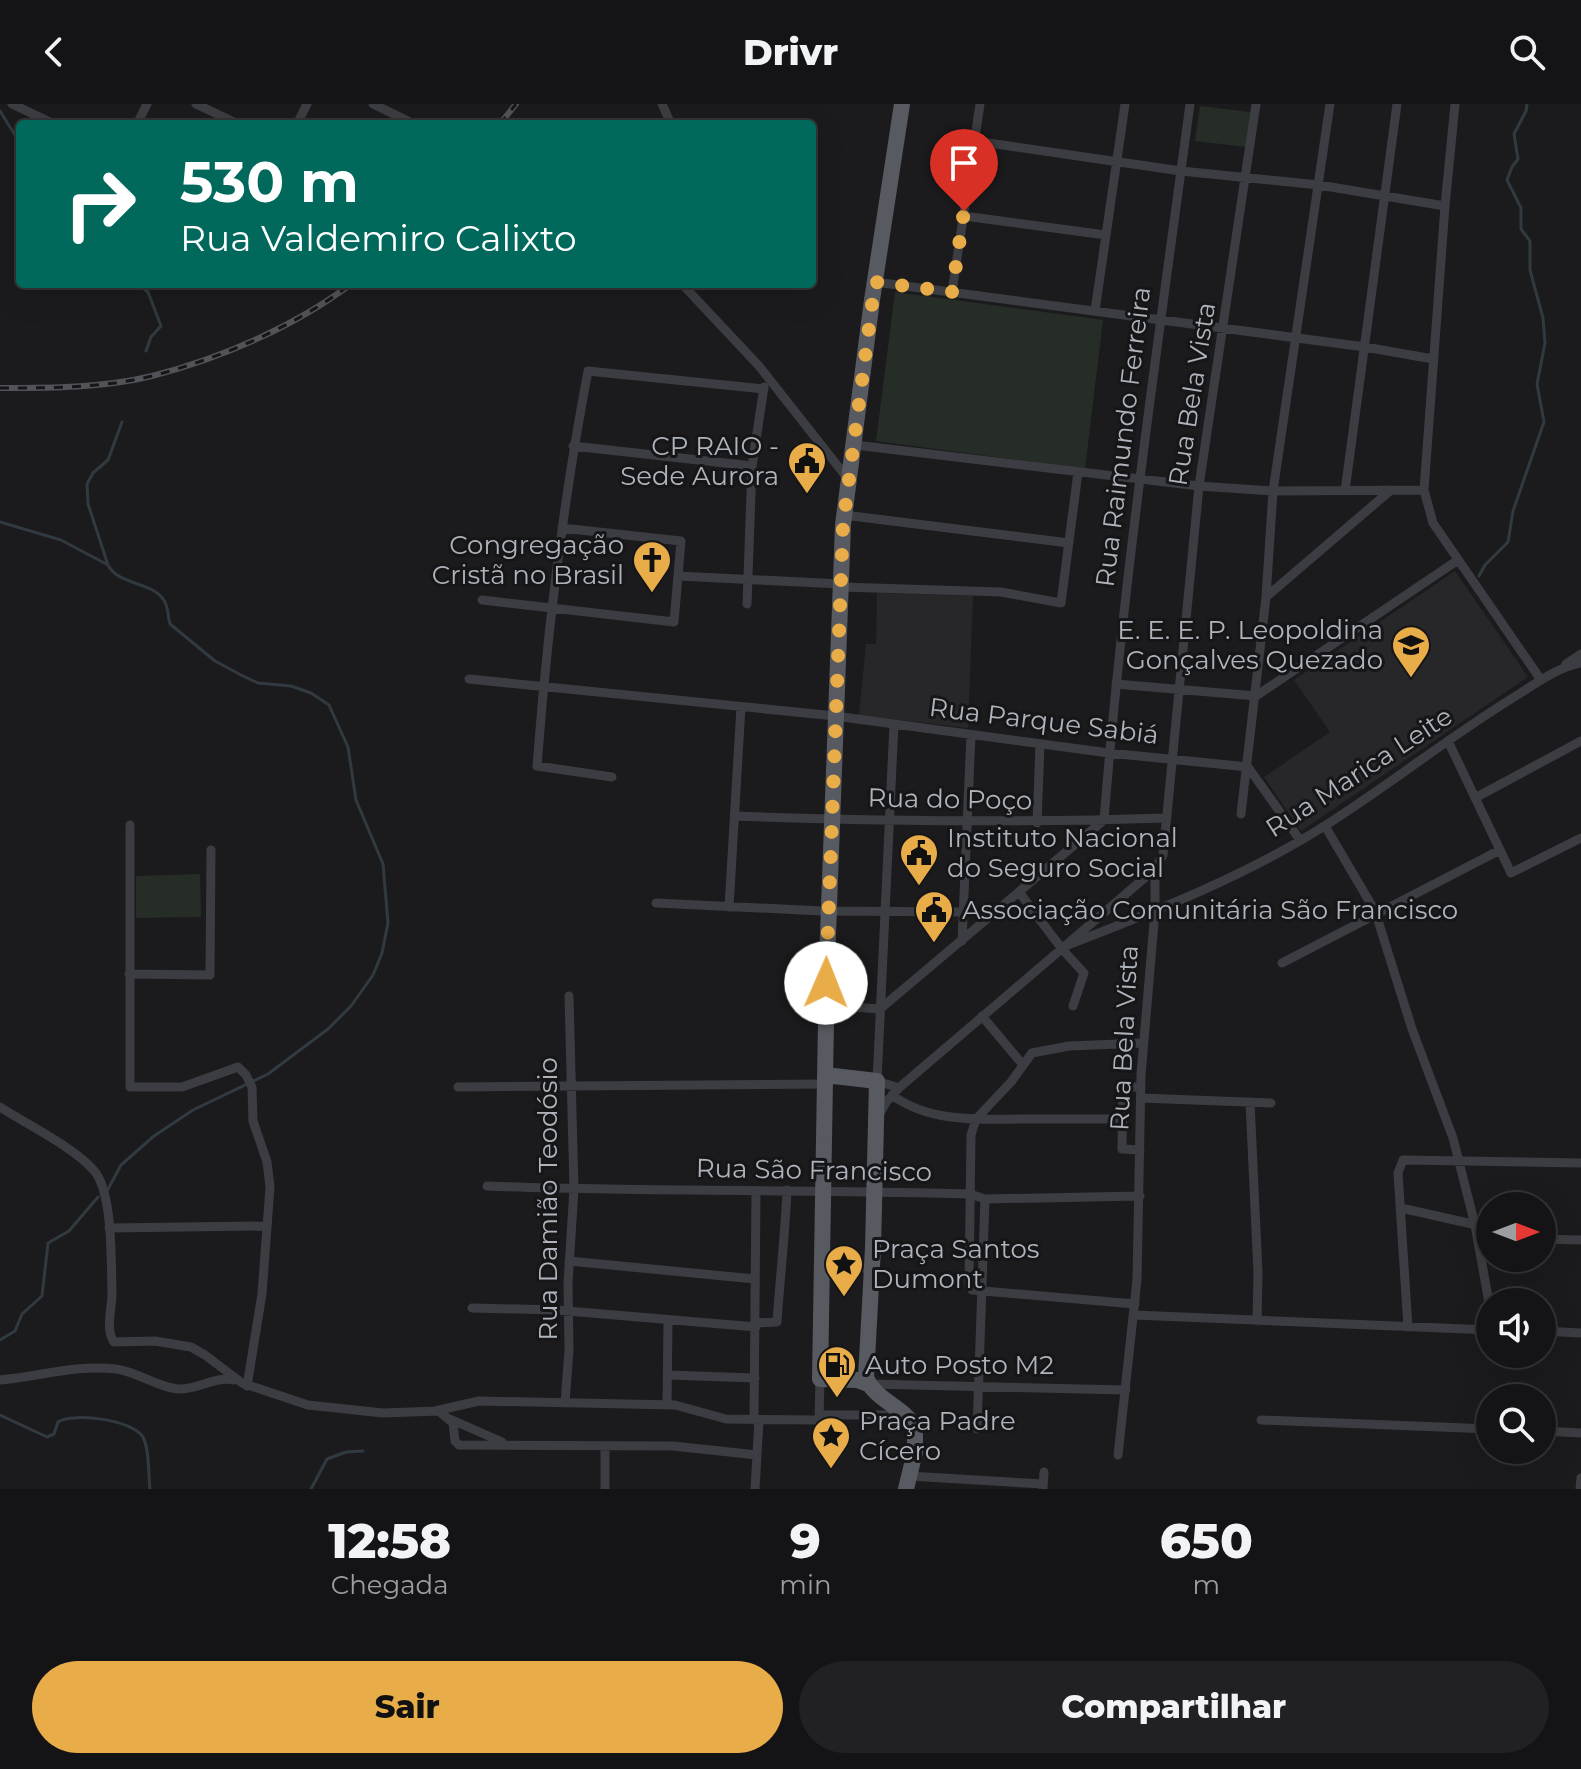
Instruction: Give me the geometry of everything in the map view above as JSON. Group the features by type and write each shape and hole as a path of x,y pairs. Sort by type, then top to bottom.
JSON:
{"main road":[{"path":"902,104 844,515 828,911 820,1379 857,1380 868,1384 913,1423 916,1431 907,1483"},
{"path":"824,1080 877,1081 868,1384"}],"street":[{"path":"12,104 46,120"},
{"path":"196,104 230,120"},
{"path":"373,104 406,120"},
{"path":"952,292 980,104"},
{"path":"1095,311 1125,104"},
{"name":"Rua Raimundo Ferreira","path":"1104,820 1138,479 1190,104"},
{"name":"Rua Bela Vista","path":"1118,1455 1135,1304 1143,1043 1155,911 1155,869 1163,855 1199,486 1256,104"},
{"path":"1241,814 1266,597 1273,491 1330,104"},
{"path":"1345,491 1397,104"},
{"path":"1455,104 1424,490 1433,523 1541,680"},
{"path":"975,141 1181,171 1319,185 1445,206"},
{"path":"964,216 1106,235"},
{"path":"875,282 1365,347 1433,359"},
{"path":"686,288 767,375 798,419 849,480"},
{"path":"612,777 537,766 551,608 573,446 588,371 764,389"},
{"path":"747,604 752,466 767,375"},
{"path":"855,445 1199,486 1273,491 1424,490"},
{"path":"573,446 752,466"},
{"path":"678,576 1001,592 1061,603 1078,472"},
{"path":"1266,597 1391,490"},
{"path":"844,515 1069,543"},
{"path":"482,600 674,622 681,541 562,528"},
{"path":"1116,684 1256,696 1458,560"},
{"name":"Rua Marica Leite","path":"1065,947 1225,880 1300,840 1556,670 1580,661"},
{"name":"Rua Parque Sabiá","path":"469,679 835,716 1109,753 1248,767"},
{"path":"729,907 741,707"},
{"path":"894,724 877,1081 921,1111 976,1119 1122,1119"},
{"path":"962,941 971,735"},
{"path":"1448,741 1511,873 1581,838"},
{"path":"1475,798 1581,741"},
{"path":"1037,823 1040,744"},
{"path":"1248,767 1300,840"},
{"name":"Rua do Poço","path":"735,816 889,822 1037,823 1165,818"},
{"path":"826,1005 880,1009 1104,820"},
{"path":"130,825 130,1087 182,1087 238,1067 250,1082 253,1121 270,1181 262,1294 242,1383"},
{"path":"1325,826 1376,916 1412,1029 1453,1138 1486,1288"},
{"path":"129,974 210,975 211,850"},
{"path":"1282,963 1500,850"},
{"path":"875,1149 881,1110 895,1092 1155,869"},
{"path":"1019,892 1084,973 1073,1006"},
{"path":"656,903 828,911 963,912"},
{"name":"Rua Damião Teodósio","path":"565,1403 574,1189 569,996"},
{"path":"982,1016 1023,1065"},
{"path":"1135,1304 972,1290 969,1284 971,1135 976,1119 1011,1082 1032,1053 1045,1049 1143,1043"},
{"path":"458,1087 824,1080"},
{"path":"1140,1150 1122,1149 1122,1119 1123,1091 1127,1087 1141,1087"},
{"path":"1141,1098 1271,1103"},
{"path":"1250,1102 1258,1273 1257,1321"},
{"path":"0,1107 80,1157 102,1184 109,1228 112,1309 109,1333 115,1342 161,1342 191,1347 242,1383"},
{"path":"1408,1327 1400,1165 1408,1159 1581,1163"},
{"name":"Rua São Francisco","path":"487,1186 756,1191 824,1189 970,1194 985,1199 1140,1196"},
{"path":"472,1308 514,1308 668,1321 756,1325 777,1322 779,1270 785,1251 787,1190"},
{"path":"755,1489 756,1191"},
{"path":"977,1429 985,1199"},
{"path":"1401,1208 1474,1224"},
{"path":"109,1228 265,1226"},
{"path":"1556,1239 1581,1240"},
{"path":"569,1261 755,1279"},
{"path":"823,1268 872,1268"},
{"path":"1134,1315 1476,1329"},
{"path":"667,1405 668,1321"},
{"path":"1556,1332 1581,1333"},
{"path":"0,1380 102,1368 136,1373 175,1389 192,1388 223,1378 296,1402 329,1409 383,1413 439,1413 473,1402 683,1406 718,1418 757,1420 905,1415"},
{"path":"668,1375 755,1378"},
{"path":"819,1418 820,1379"},
{"path":"868,1384 1126,1390"},
{"path":"439,1413 454,1425 457,1445 673,1446 757,1455"},
{"path":"439,1413 509,1445"},
{"path":"1261,1420 1476,1428"},
{"path":"1556,1432 1581,1433"},
{"path":"605,1447 605,1489"},
{"path":"907,1483 1043,1487 1044,1472"},
{"path":"1580,1489 1581,1478"}],"shaded area":[{"path":"1200,106 1250,112 1246,147 1195,141"},
{"path":"895,292 1103,320 1085,469 876,441"},
{"name":"E. E. E. P. Leopoldina Gonçalves Quezado","path":"1455,571 1528,677 1301,831 1264,777 1330,732 1294,680"},
{"path":"877,593 973,596 968,728 859,715 866,644 876,644"},
{"path":"200,874 201,917 136,918 136,876"}],"waterway":[{"path":"1479,576 1485,565 1508,542 1513,511 1544,422 1537,384 1545,343 1543,318 1530,270 1530,241 1521,229 1521,208 1507,180 1518,159 1514,134 1527,104"},
{"path":"0,111 16,137"},
{"path":"142,288 148,292 161,326 151,337 146,351"},
{"path":"108,565 88,504 87,484 93,473 108,460 122,422"},
{"path":"0,522 61,540 108,565 119,576 157,593 166,605 170,624 215,661 258,683 291,686 311,693 329,705 348,747 356,800 383,864 388,923 382,953 373,975 351,1006 328,1029 268,1074 193,1110 154,1136 121,1165 107,1191"},
{"path":"0,1340 15,1331 22,1314 42,1296 48,1243 69,1231 98,1197"},
{"path":"0,1415 47,1437 54,1434 58,1422 66,1419 103,1419 128,1426 143,1437 148,1456 150,1489"},
{"path":"311,1489 327,1459 346,1452 363,1451"}],"railway":[{"path":"503,120 516,104"},
{"path":"0,388 96,385 178,369 281,327 346,288"}],"place":[{"name":"CP RAIO - Sede Aurora","path":"807,495"},
{"name":"Congregação Cristã no Brasil","path":"652,594"},
{"name":"E. E. E. P. Leopoldina Gonçalves Quezado","path":"1411,679"},
{"name":"Instituto Nacional do Seguro Social","path":"919,887"},
{"name":"Associação Comunitária São Francisco","path":"934,944"},
{"name":"Praça Santos Dumont","path":"844,1298"},
{"name":"Auto Posto M2","path":"837,1399"},
{"name":"Praça Padre Cícero","path":"831,1470"}],"route":[{"path":"826,983 843,525 875,282 952,292 964,211"}]}
